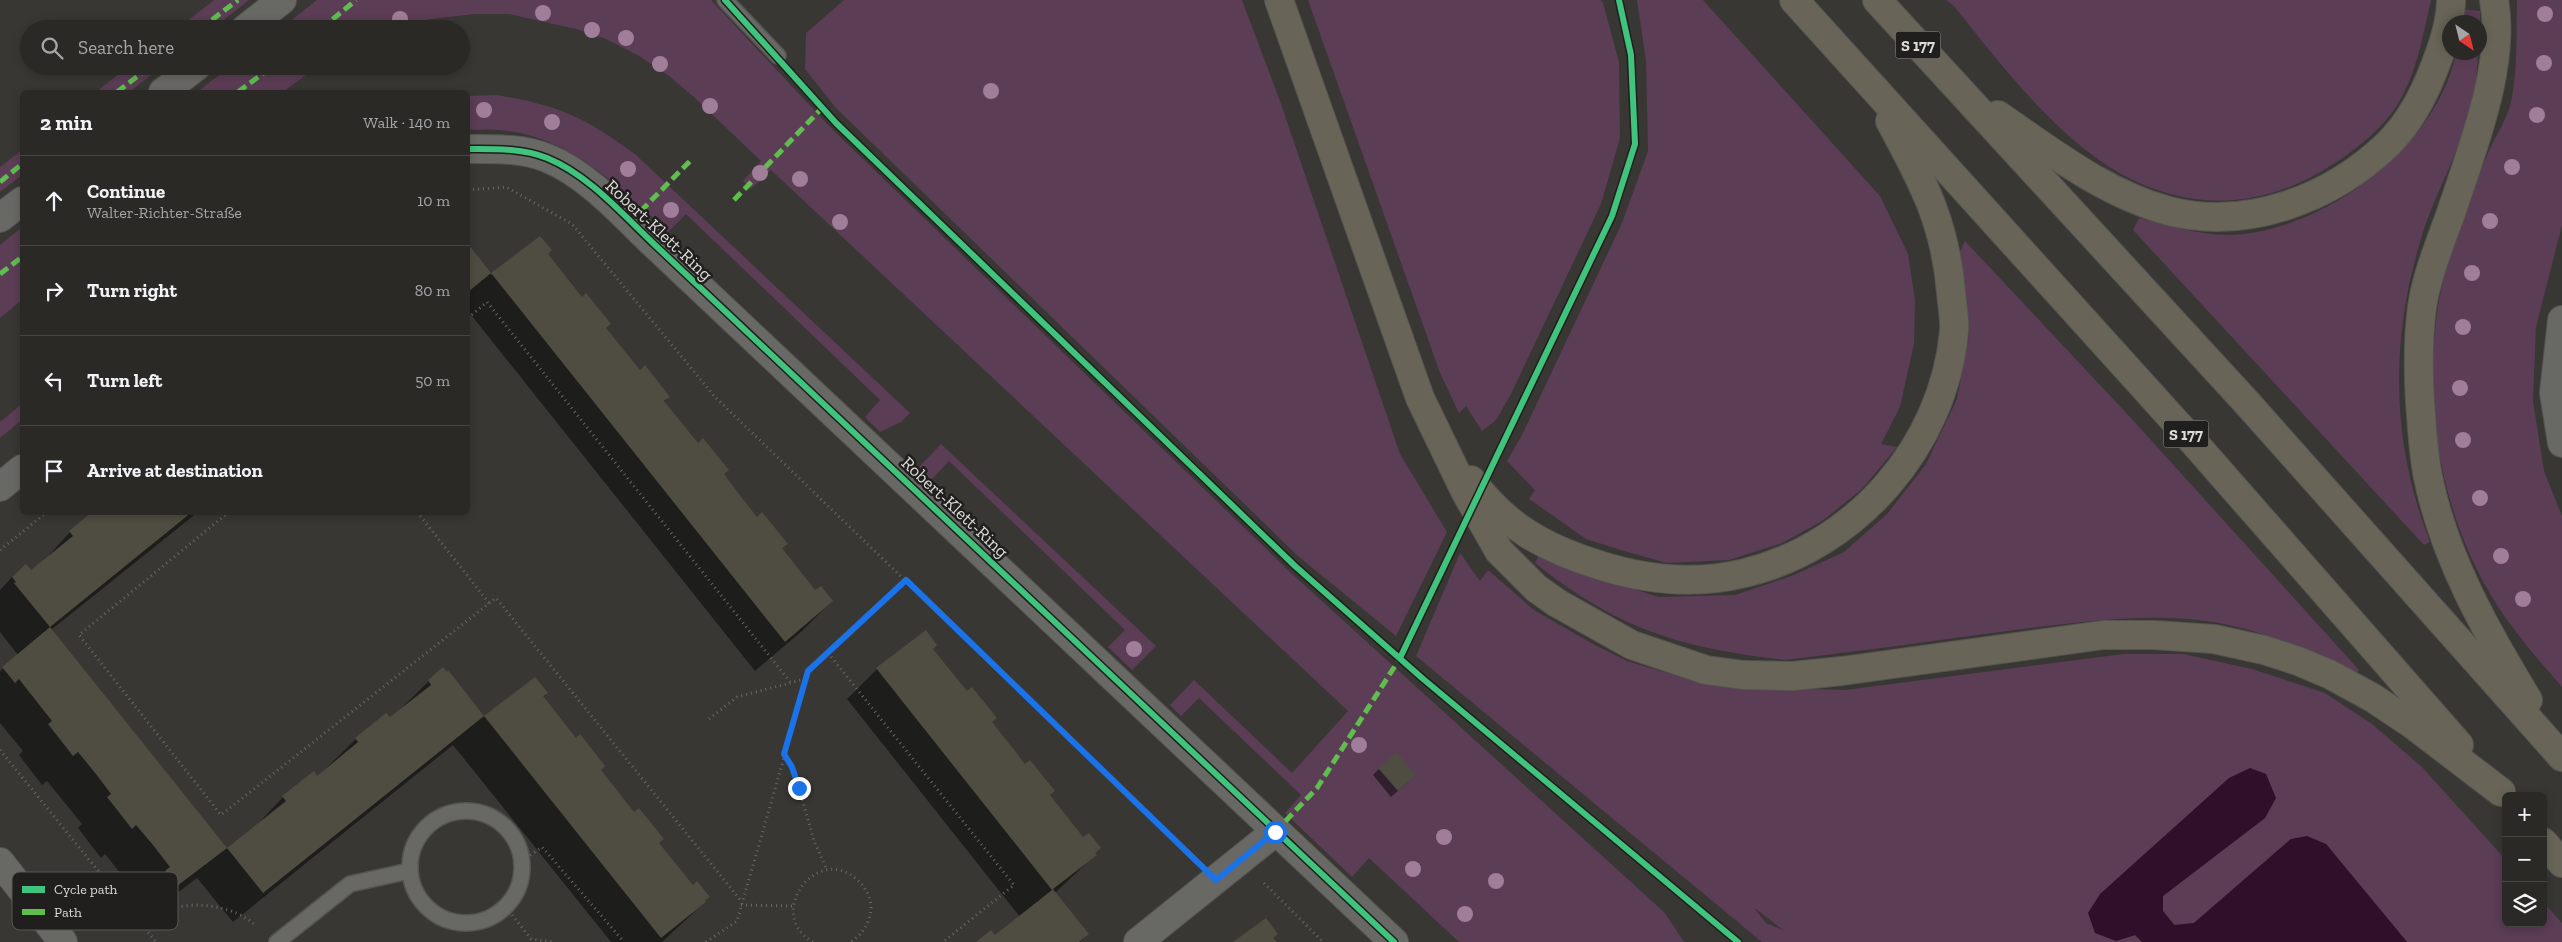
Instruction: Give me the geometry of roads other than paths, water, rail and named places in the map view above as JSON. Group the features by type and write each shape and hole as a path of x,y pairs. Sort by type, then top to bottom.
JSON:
{"highway":[{"path":"1280,0 1404,358 1420,398 1465,491 1499,551 1536,588 1550,598 1632,645 1706,670 1743,676 1793,676 1842,671 2103,635 2154,635 2214,639 2264,650 2331,675 2373,698 2443,747 2502,794"},
{"name":"S 177","path":"1794,0 2190,438 2502,794"},
{"name":"S 177","path":"1877,0 2248,404 2562,757"},
{"path":"1960,90 2087,176 2139,202 2171,211 2205,216 2236,216 2275,210 2326,189 2360,167 2389,143 2428,83 2441,52 2451,0"},
{"path":"2494,0 2495,38 2491,77 2483,112 2422,306 2419,341 2422,437 2428,477 2438,514 2474,606 2562,757"},
{"path":"1441,438 1472,482 1514,526 1546,544 1584,561 1625,574 1666,580 1702,579 1744,574 1780,562 1814,546 1854,518 1892,479 1918,445 1936,407 1948,368 1954,329 1948,260 1937,215 1919,174 1868,80"},
{"path":"2547,847 2562,864"}],"street":[{"path":"256,20 282,0"},
{"path":"166,90 185,75"},
{"name":"Robert-Klett-Ring","path":"470,149 511,150 547,158 580,178 1394,942"},
{"path":"0,218 20,203"},
{"path":"2562,320 2554,392 2562,443"},
{"path":"0,487 20,471"},
{"path":"1138,942 1275,832"},
{"path":"0,862 12,877"},
{"path":"54,930 63,942"}],"lane":[{"path":"725,0 778,56"},
{"path":"461,811 478,812 495,819 508,830 518,844 522,861 522,877 516,893 506,907 494,916 479,922 462,924 432,913 421,902 413,887 409,871 411,854 418,838 429,824 444,815 461,811"},
{"path":"277,942 350,884 409,871"}]}
